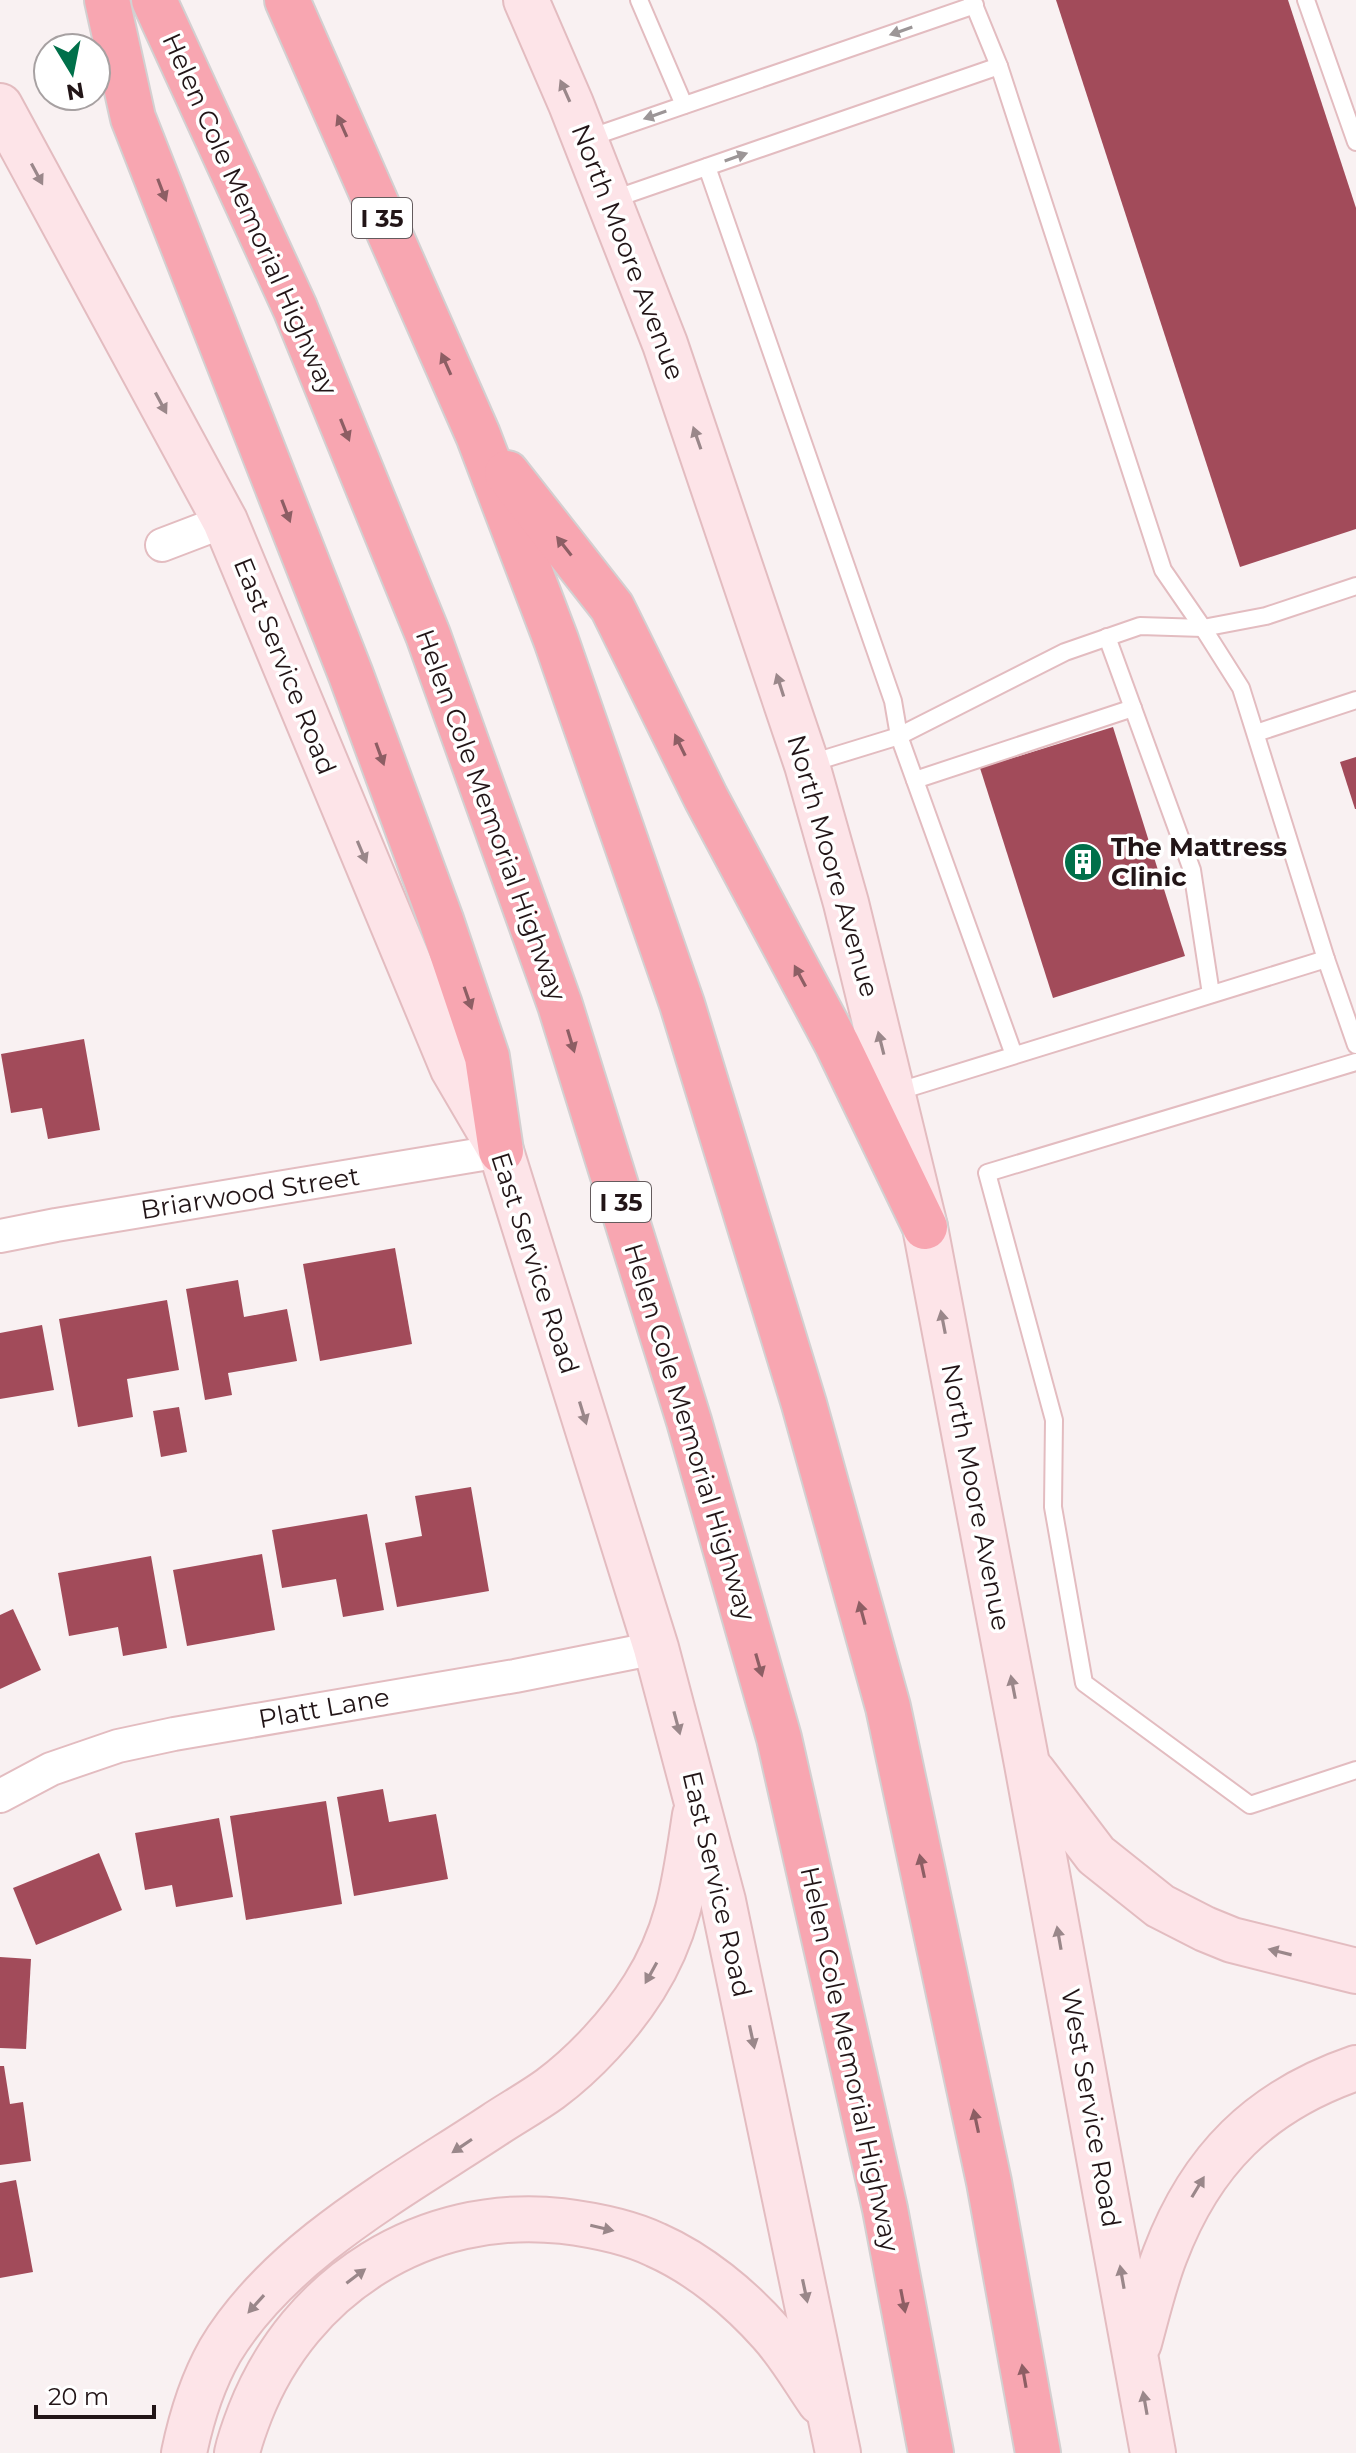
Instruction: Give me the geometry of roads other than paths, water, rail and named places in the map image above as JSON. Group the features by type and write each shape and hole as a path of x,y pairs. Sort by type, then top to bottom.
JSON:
{"highway":[{"path":"107,0 133,118 351,675 441,920 487,1057 501,1151"},
{"name":"Helen Cole Memorial Highway","path":"154,0 295,308 405,578 560,1005 689,1421 779,1738 885,2209 931,2453"},
{"name":"I 35","path":"287,0 478,435 556,640 682,1004 804,1404 891,1723 989,2182 1038,2453"},
{"path":"478,435 612,607 706,798 837,1044 925,1227"}],"main road":[{"name":"North Moore Avenue","path":"526,0 585,139 665,344 807,765 846,903 925,1227 1027,1764"},
{"name":"East Service Road","path":"0,106 225,521 453,1069 501,1151 656,1648 697,1797 723,1901 835,2435"},
{"path":"1027,1764 1096,1855 1160,1906 1232,1940 1356,1971"},
{"name":"West Service Road","path":"1027,1764 1153,2453"},
{"path":"184,2453 202,2391 220,2351 250,2310 287,2270 339,2228 551,2088 618,2023 643,1988 673,1926 681,1902 697,1797"},
{"path":"1136,2353 1164,2257 1183,2211 1205,2175 1256,2120 1326,2078 1356,2068"},
{"path":"237,2453 255,2401 272,2365 302,2323 338,2290 375,2261 444,2231 484,2222 528,2218 587,2224 628,2234 658,2245 693,2266 737,2298 773,2334 835,2435"}],"street":[{"path":"162,545 225,521"},
{"name":"Briarwood Street","path":"0,1236 501,1151"},
{"name":"Platt Lane","path":"0,1796 51,1769 118,1746 656,1648"}],"lane":[{"path":"639,0 684,105"},
{"path":"1306,0 1356,142"},
{"path":"585,139 974,3 999,66 1163,570 1241,688 1356,1045"},
{"path":"609,201 999,66"},
{"path":"707,167 893,701 899,736 1014,1055"},
{"path":"807,765 899,736 1065,652 1140,626 1203,628 1266,616 1356,586"},
{"path":"1107,637 1192,870 1211,994"},
{"path":"1256,733 1356,700"},
{"path":"915,780 1133,708"},
{"path":"893,1092 1326,959"},
{"path":"1356,1062 987,1173 1054,1420 1053,1507 1084,1683 1250,1805 1356,1770"}],"place":[{"name":"The Mattress Clinic","path":"1083,862"}]}
